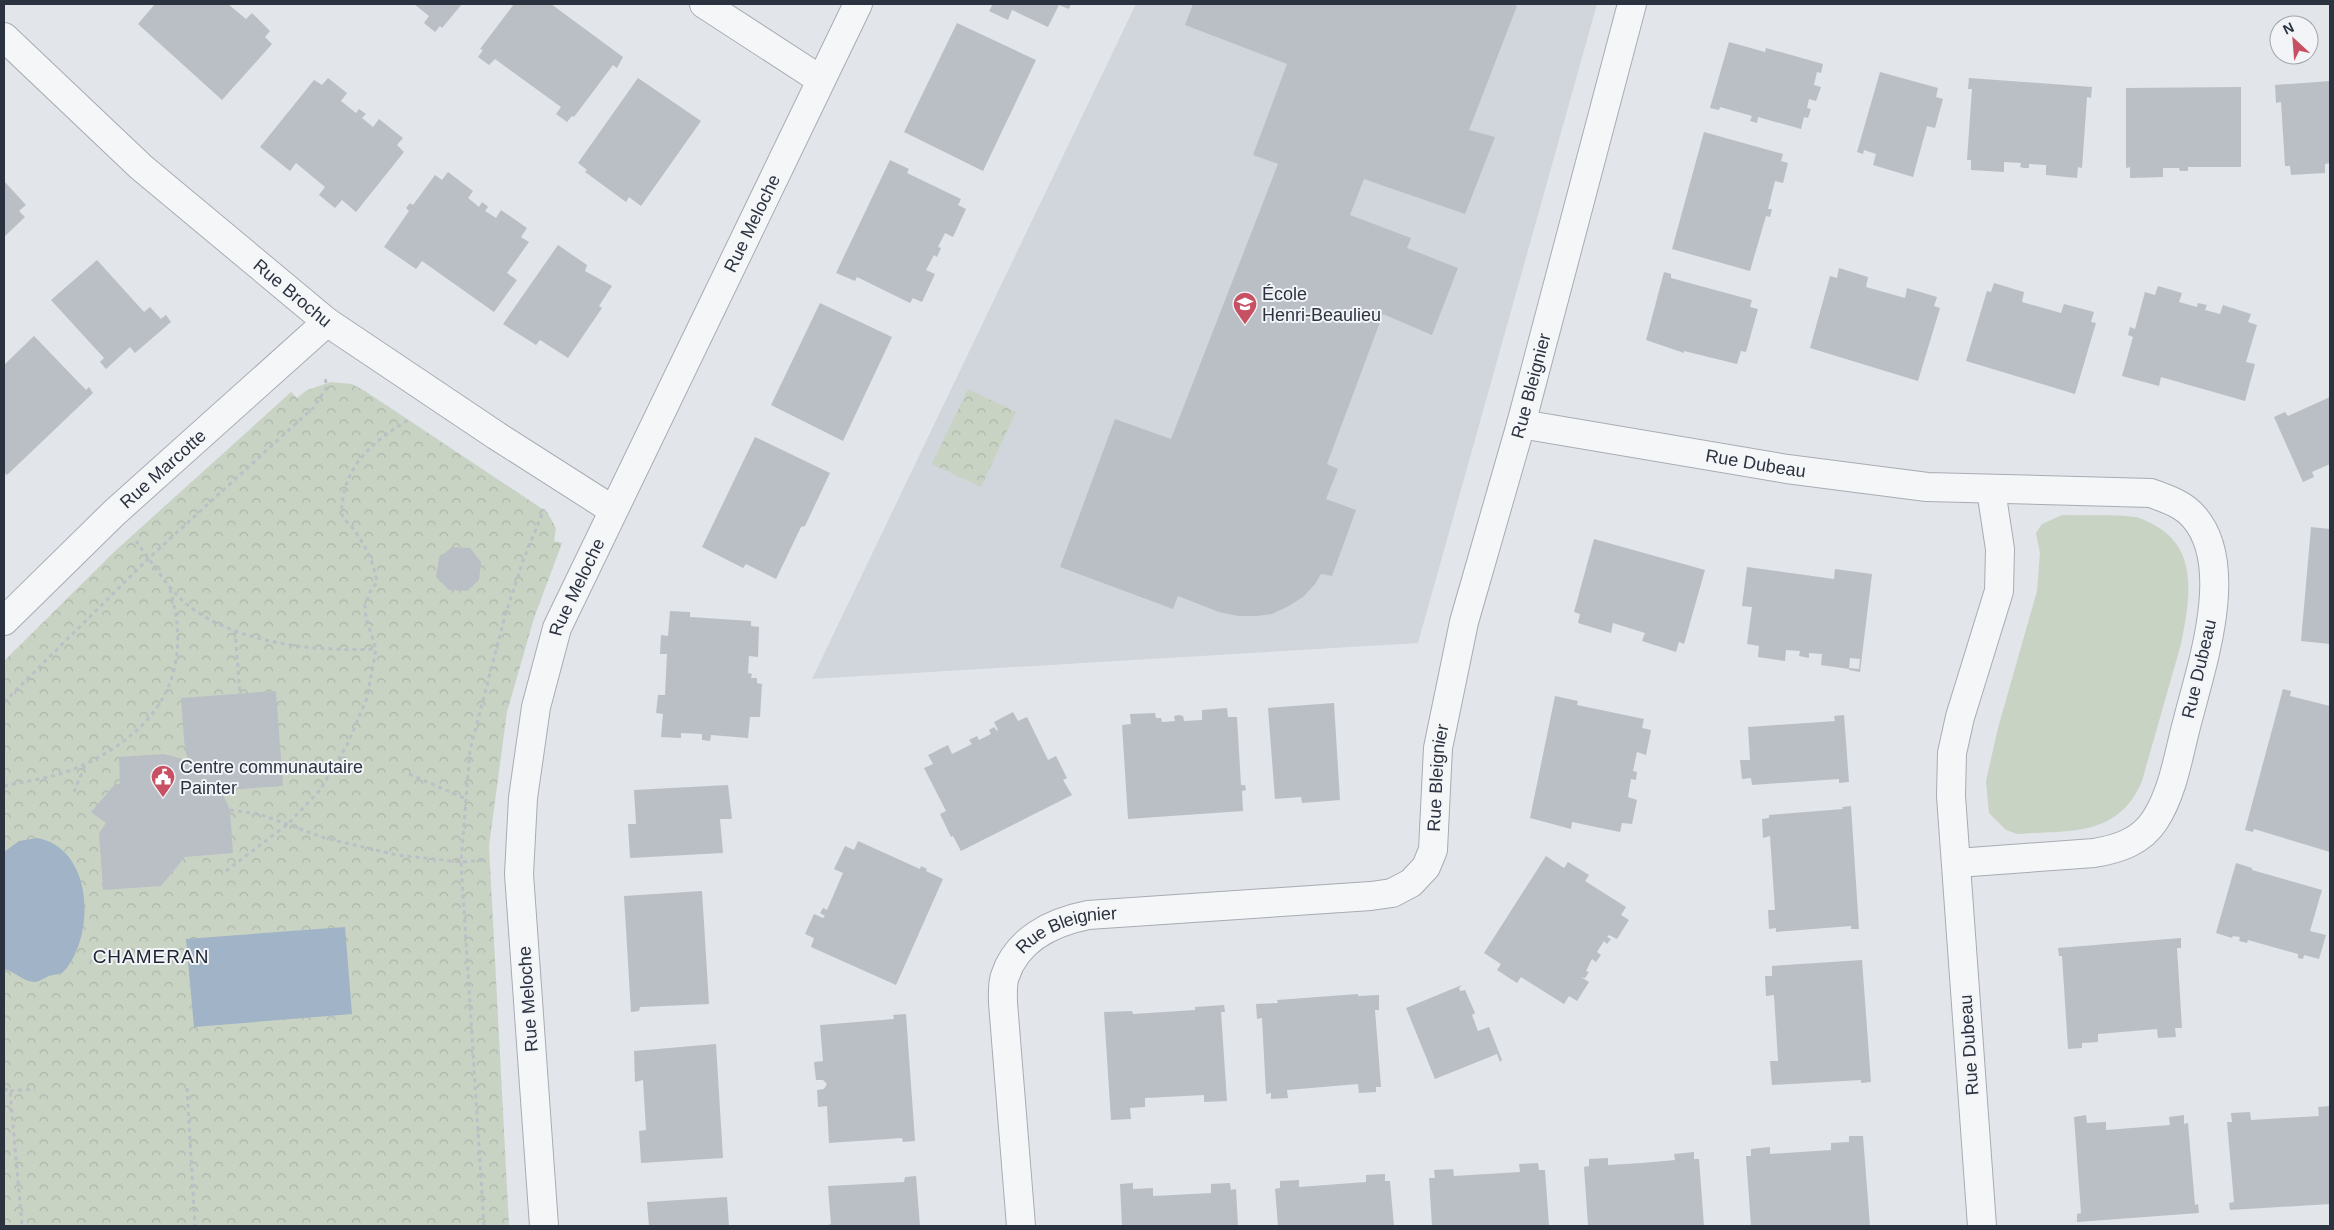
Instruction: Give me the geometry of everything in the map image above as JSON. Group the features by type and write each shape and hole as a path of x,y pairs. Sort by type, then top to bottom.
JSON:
{"street":[{"path":"704,4 821,80"},
{"name":"Rue Meloche","path":"544,1226 519,874 523,798 536,707 557,628 858,4"},
{"name":"Rue Bleignier","path":"1021,1226 1003,1003 1004,977 1018,951 1042,930 1064,920 1080,916 1371,896 1392,893 1411,883 1426,867 1433,850 1435,831 1438,748 1464,622 1521,424 1632,4"},
{"name":"Rue Brochu","path":"4,37 141,167 327,322 497,436 613,510"},
{"name":"Rue Marcotte","path":"4,621 114,512 327,322"},
{"name":"Rue Dubeau","path":"1521,424 1856,479 1927,487 2151,493 2175,502 2194,517 2205,535 2212,558 2214,595 2211,634 2168,794 2155,820 2138,838 2116,849 2094,853 1956,863"},
{"name":"Rue Dubeau","path":"1982,1226 1951,796 1952,753 1960,717 1999,591 2000,549 1990,490"}],"path":[{"path":"4,702 149,558 314,407 327,387 325,378"},
{"path":"226,871 288,824 320,790 347,745 367,698 376,649 365,612 365,605 370,592 377,582 374,565 354,529 342,516 343,496 347,480 357,462 370,447 412,418"},
{"path":"130,535 189,606 235,631 284,644 330,649 376,649"},
{"path":"4,786 72,770 108,752 150,718 167,689 178,662 180,633 169,584"},
{"path":"235,631 240,694"},
{"path":"74,792 86,763"},
{"path":"410,774 466,799"},
{"path":"230,810 259,814 325,838 397,855 461,862 492,860"},
{"path":"187,1088 195,1226"},
{"path":"4,1089 10,1091 35,1089"},
{"path":"10,1091 22,1226"}],"shaded area":[{"name":"École Henri-Beaulieu","path":"1136,4 1597,4 1418,643 812,679"}],"green space":[{"path":"331,382 352,384 365,391 547,512 556,528 554,541 562,543 534,618 507,712 489,846 509,1226 4,1226 4,661 114,552 291,392 297,398 307,390"},
{"path":"968,389 1016,412 981,487 932,464"},
{"path":"2062,515 2135,517 2156,526 2170,537 2180,549 2188,579 2187,612 2181,644 2142,781 2132,799 2120,813 2106,822 2090,827 2073,831 2017,834 2006,830 1989,813 1986,781 1998,728 2037,591 2040,553 2036,533 2042,524"}],"water":[{"path":"37,838 54,844 67,855 76,870 82,887 85,905 80,941 74,956 65,970 62,973 31,982 4,969 4,852 19,841"},
{"path":"345,927 352,1014 194,1027 186,939"}],"building":[{"path":"155,4 228,4 246,19 252,13 270,31 265,37 272,44 222,100 138,24"},
{"path":"414,4 462,4 442,28 440,26 435,32 424,23 429,16"},
{"path":"514,4 551,4 623,57 617,68 613,65 574,117 572,116 567,122 556,114 561,107 495,59 489,65 478,57 483,50 480,49"},
{"path":"993,4 1071,4 1069,9 1059,5 1048,27 1012,10 1008,20 989,11"},
{"path":"1193,4 1511,4 1517,6 1469,130 1495,137 1465,214 1364,179 1350,215 1411,238 1407,248 1458,268 1432,335 1383,314 1327,464 1338,469 1326,499 1356,510 1332,576 1321,574 1303,597 1272,614 1257,616 1238,616 1219,612 1178,596 1173,609 1060,567 1115,419 1171,439 1278,164 1253,155 1287,64 1185,25"},
{"path":"957,23 1036,60 983,171 904,132"},
{"path":"1729,42 1765,52 1766,48 1823,64 1821,73 1817,72 1814,85 1821,87 1816,101 1809,99 1807,108 1811,109 1808,118 1804,117 1801,129 1758,117 1757,123 1750,121 1752,116 1720,107 1719,110 1710,108"},
{"path":"1880,72 1938,88 1936,97 1943,99 1935,128 1927,126 1913,177 1873,165 1876,154 1864,150 1863,154 1857,152"},
{"path":"328,78 347,93 341,101 356,113 359,109 366,114 362,118 373,127 379,119 403,138 397,145 404,152 356,212 342,200 335,208 319,195 325,187 296,163 290,171 260,147 314,80 322,85"},
{"path":"638,78 701,121 641,206 629,197 626,202 585,172 587,170 578,163"},
{"path":"1969,78 2092,87 2091,98 2087,97 2082,168 2078,167 2077,178 2046,175 2046,165 2029,164 2029,168 2024,168 2020,167 2021,163 2004,162 2004,172 1971,170 1971,160 1967,160 1972,89 1968,89"},
{"path":"2330,81 2330,163 2325,164 2325,173 2291,175 2290,166 2285,166 2281,102 2276,103 2275,85"},
{"path":"2241,87 2241,167 2188,167 2188,171 2180,171 2179,168 2163,168 2163,177 2130,178 2130,167 2126,168 2126,88"},
{"path":"1704,132 1783,154 1781,161 1788,163 1783,183 1775,181 1768,209 1772,209 1770,217 1766,216 1750,271 1672,249"},
{"path":"890,160 909,169 907,173 961,199 958,205 966,209 953,237 945,233 938,247 941,248 937,257 934,255 926,270 935,274 922,302 913,298 910,303 857,277 855,281 836,273"},
{"path":"448,172 473,191 468,198 479,207 482,202 488,207 485,211 496,218 501,210 527,228 521,237 529,242 507,273 517,280 494,312 422,261 416,269 384,247 409,211 406,208 410,203 413,205 435,175 442,180"},
{"path":"4,181 26,205 19,211 25,217 4,237"},
{"path":"558,245 587,265 585,271 612,286 599,306 602,308 568,358 540,340 536,345 503,324"},
{"path":"97,260 144,312 150,307 161,319 166,315 171,322 135,353 130,347 106,369 100,362 104,358 51,300"},
{"path":"1839,268 1868,277 1866,287 1905,298 1907,288 1937,297 1934,306 1940,308 1918,381 1810,348 1830,276 1837,278"},
{"path":"1664,272 1671,274 1671,278 1752,300 1750,307 1758,309 1746,352 1741,351 1737,364 1684,351 1684,353 1646,340"},
{"path":"1994,283 2024,292 2022,302 2061,313 2064,304 2094,312 2091,322 2096,323 2075,394 1966,361 1987,291 1991,292"},
{"path":"2158,286 2182,293 2179,302 2197,307 2198,303 2207,305 2205,310 2220,314 2223,305 2251,314 2248,322 2257,325 2246,362 2255,364 2245,401 2161,377 2159,386 2122,376 2133,337 2128,335 2130,327 2135,329 2145,292 2155,295"},
{"path":"820,303 892,337 843,441 771,405"},
{"path":"34,336 86,390 89,387 93,393 7,475 4,472 4,365"},
{"path":"2330,397 2330,464 2312,472 2314,477 2303,482 2274,417 2285,412 2288,416"},
{"path":"755,437 830,473 805,526 801,527 776,579 746,564 743,568 702,547"},
{"path":"2311,527 2330,529 2330,644 2301,641"},
{"path":"1594,539 1705,570 1684,644 1679,642 1676,652 1642,641 1645,633 1613,623 1611,633 1578,623 1580,614 1574,612"},
{"path":"452,547 470,548 481,562 479,580 467,591 449,590 436,577 439,558"},
{"path":"1747,567 1834,579 1835,569 1872,574 1860,672 1821,665 1822,654 1809,653 1809,658 1799,656 1800,651 1786,650 1785,661 1758,657 1759,646 1747,644 1752,607 1742,606","holes":["1850,658 1860,659 1859,669 1849,668"]},
{"path":"670,611 690,612 690,617 751,621 751,626 759,627 758,657 749,656 748,673 752,674 751,678 757,678 757,683 762,684 760,717 750,717 748,738 711,735 710,741 702,740 702,734 681,733 681,738 661,737 663,714 656,713 658,695 665,695 667,654 660,654 661,635 668,636"},
{"path":"2283,689 2291,691 2290,696 2330,706 2330,852 2254,829 2253,832 2245,830"},
{"name":"Centre communautaire Painter","path":"276,691 283,786 227,790 220,788 230,810 233,853 185,857 161,886 103,890 99,833 106,823 91,812 115,784 120,784 119,757 164,754 190,761 186,754 184,740 181,698"},
{"path":"1555,696 1578,701 1577,705 1644,719 1642,728 1651,730 1646,755 1637,752 1633,771 1637,772 1636,780 1631,779 1628,797 1637,800 1632,824 1622,823 1620,832 1572,822 1571,829 1530,818"},
{"path":"1334,703 1340,800 1302,803 1301,797 1275,799 1268,708"},
{"path":"1227,708 1228,717 1237,717 1241,785 1245,785 1246,790 1242,791 1243,811 1128,819 1122,725 1131,724 1130,714 1155,713 1156,718 1161,718 1162,722 1175,721 1174,716 1179,715 1183,716 1184,721 1202,720 1202,710"},
{"path":"1013,712 1018,721 1027,717 1048,760 1056,756 1067,778 1063,780 1072,795 961,851 953,836 951,837 940,814 946,811 924,768 933,764 928,755 948,745 952,754 972,744 969,740 977,736 979,740 991,734 989,730 994,727 997,731 994,722"},
{"path":"1844,715 1849,782 1839,783 1839,779 1752,785 1751,778 1742,779 1740,760 1750,760 1748,727 1835,721 1834,716"},
{"path":"728,785 732,819 720,819 723,853 630,858 628,824 636,824 634,790"},
{"path":"1851,806 1859,929 1851,929 1851,926 1776,932 1776,928 1769,929 1768,910 1775,910 1770,836 1763,838 1762,819 1769,818 1769,815 1843,809 1842,807"},
{"path":"858,841 920,869 921,866 927,869 926,871 943,879 896,985 811,947 814,938 805,934 814,914 823,918 825,916 820,913 823,908 827,910 843,873 834,869 845,846 854,850"},
{"path":"1546,856 1564,868 1568,862 1589,875 1585,881 1626,907 1621,915 1629,920 1617,939 1609,935 1607,937 1611,939 1607,944 1604,941 1597,952 1601,955 1596,962 1592,959 1586,971 1589,972 1585,978 1581,977 1589,982 1577,1001 1569,996 1564,1004 1521,977 1517,983 1497,970 1501,964 1484,953"},
{"path":"2236,863 2252,868 2252,870 2322,890 2310,931 2326,935 2319,959 2304,955 2303,959 2298,958 2298,954 2248,940 2247,943 2239,941 2240,937 2233,936 2232,938 2216,933"},
{"path":"702,891 709,1004 640,1007 639,1011 631,1012 624,896"},
{"path":"2181,938 2181,948 2177,948 2182,1028 2175,1028 2176,1037 2158,1038 2157,1029 2098,1034 2098,1042 2082,1043 2082,1048 2068,1049 2062,956 2059,956 2058,948"},
{"path":"1862,960 1871,1082 1861,1083 1861,1080 1772,1085 1770,1061 1778,1061 1774,995 1766,996 1765,976 1772,976 1772,966"},
{"path":"1462,985 1459,988 1460,991 1465,990 1475,1013 1472,1015 1478,1031 1489,1027 1502,1060 1500,1062 1497,1054 1435,1079 1406,1008"},
{"path":"1358,994 1358,996 1379,995 1379,1010 1375,1010 1381,1087 1376,1087 1376,1092 1359,1093 1358,1084 1287,1090 1288,1098 1271,1099 1271,1093 1266,1094 1262,1018 1257,1019 1256,1004 1278,1003 1277,1000"},
{"path":"1224,1005 1225,1012 1221,1012 1227,1101 1204,1102 1204,1095 1145,1098 1145,1107 1130,1108 1131,1119 1111,1120 1104,1012 1132,1011 1133,1014 1195,1010 1195,1007"},
{"path":"906,1014 915,1141 903,1142 902,1138 829,1143 827,1106 818,1107 817,1090 824,1089 827,1084 823,1080 816,1080 814,1062 823,1061 820,1025 894,1019 893,1015"},
{"path":"716,1044 723,1158 641,1163 639,1131 646,1130 643,1080 635,1082 634,1051"},
{"path":"2330,1106 2330,1204 2230,1210 2229,1203 2234,1202 2227,1122 2232,1122 2231,1113 2250,1112 2251,1120 2319,1116 2318,1107"},
{"path":"2086,1115 2087,1123 2106,1122 2106,1130 2170,1125 2169,1117 2184,1115 2184,1124 2188,1123 2195,1205 2198,1204 2199,1213 2077,1222 2077,1214 2081,1213 2074,1117"},
{"path":"1849,1136 1863,1136 1870,1226 1751,1226 1746,1156 1751,1156 1751,1149 1770,1147 1770,1154 1831,1150 1831,1143 1849,1142"},
{"path":"1694,1152 1694,1159 1699,1159 1704,1226 1588,1226 1584,1167 1589,1166 1589,1159 1608,1158 1608,1165 1642,1163 1675,1160 1674,1154"},
{"path":"1538,1163 1539,1170 1545,1170 1549,1226 1432,1226 1429,1178 1435,1178 1434,1170 1453,1169 1454,1176 1520,1172 1519,1164"},
{"path":"1385,1174 1385,1181 1390,1181 1394,1226 1278,1226 1275,1189 1280,1188 1280,1181 1299,1180 1299,1187 1366,1182 1366,1175"},
{"path":"916,1176 920,1226 824,1226 831,1224 828,1186 904,1182 905,1177"},
{"path":"1133,1183 1133,1189 1153,1188 1153,1196 1211,1193 1211,1184 1230,1183 1231,1190 1236,1189 1238,1226 1122,1226 1120,1184"},
{"path":"727,1197 729,1226 649,1226 647,1202"}],"place":[{"name":"École Henri-Beaulieu","path":"1245,325"},
{"name":"Centre communautaire Painter","path":"163,798"}],"district":[{"name":"CHAMERAN","path":"151,956"}]}
